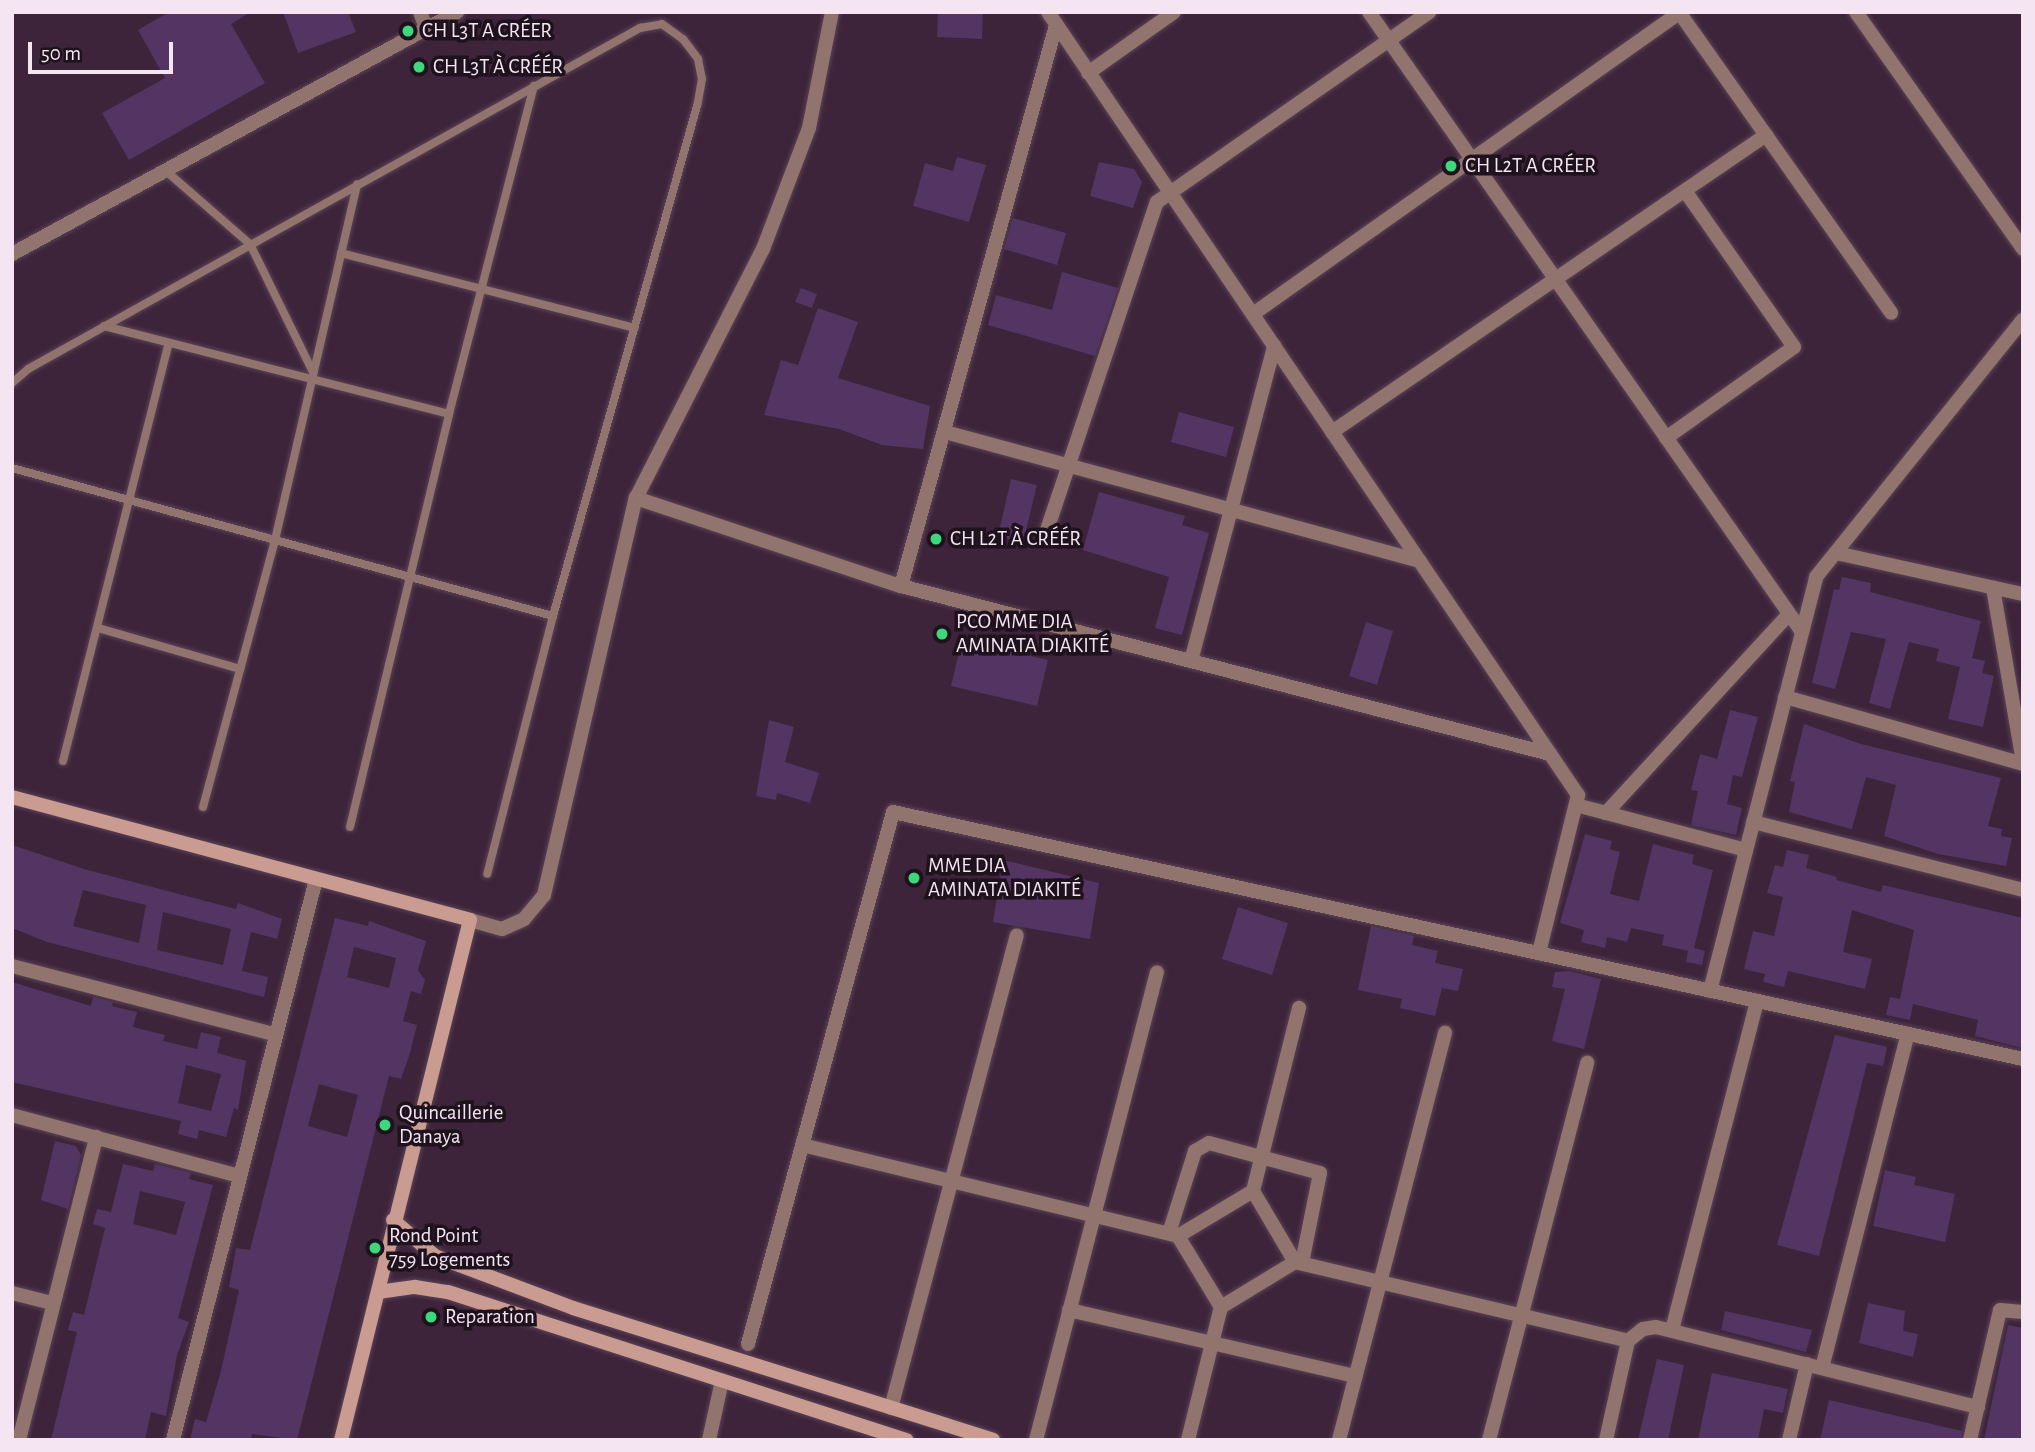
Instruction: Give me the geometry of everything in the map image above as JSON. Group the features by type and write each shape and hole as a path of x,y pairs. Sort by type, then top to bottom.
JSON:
{"street":[{"path":"421,12 427,30"},
{"path":"12,254 457,12"},
{"path":"12,797 502,929 524,919 544,895 636,498 763,248 809,128 832,12"},
{"path":"1048,12 1578,796 1539,953"},
{"path":"1088,73 1174,12"},
{"path":"1369,12 1802,632"},
{"path":"1046,533 1157,202 1429,12"},
{"path":"1856,12 2023,249"},
{"path":"1253,314 1679,13 1891,313"},
{"path":"901,586 1056,25"},
{"path":"1332,432 1766,135"},
{"path":"1666,438 1794,347 1685,191"},
{"path":"1710,991 1816,577 2023,320"},
{"path":"1191,661 1274,346"},
{"path":"945,432 1419,561"},
{"path":"636,498 901,586 1550,754"},
{"path":"1836,553 2023,594"},
{"path":"1785,697 2023,763 1993,588"},
{"path":"1606,813 1789,614"},
{"path":"1576,805 1746,850"},
{"path":"748,1344 893,812 2023,1059"},
{"path":"1753,822 2023,890"},
{"path":"173,1440 316,879"},
{"path":"341,1440 393,1220 470,920"},
{"path":"891,1408 1017,936"},
{"path":"12,966 276,1035"},
{"path":"1036,1440 1157,972"},
{"path":"1672,1329 1757,1001"},
{"path":"1299,1008 1253,1191 1299,1262 1628,1341"},
{"path":"1339,1440 1445,1033"},
{"path":"1822,1368 1908,1034"},
{"path":"1489,1440 1587,1063"},
{"path":"12,1115 240,1177"},
{"path":"19,1440 96,1138"},
{"path":"1188,1440 1221,1307 1299,1262 1320,1173 1262,1155 1209,1143 1197,1147 1174,1234 1221,1307"},
{"path":"802,1144 1174,1234 1253,1191"},
{"path":"393,1220 435,1256 572,1308 993,1440"},
{"path":"378,1292 415,1287 448,1292 907,1440"},
{"path":"12,1293 52,1303"},
{"path":"1069,1310 1356,1376"},
{"path":"1970,1440 2000,1310 2022,1310"},
{"path":"1606,1440 1628,1341 1643,1329 1672,1329 1978,1407"},
{"path":"1789,1440 1807,1364"},
{"path":"709,1440 722,1381"}],"lane":[{"path":"12,383 28,369 104,326 640,28 662,24 683,39 698,59 702,79 697,106 553,616 487,874"},
{"path":"350,827 449,414 534,86"},
{"path":"166,171 250,244 313,377"},
{"path":"203,807 275,540 357,184"},
{"path":"341,253 635,328"},
{"path":"104,326 313,377 449,414"},
{"path":"63,761 169,343"},
{"path":"13,471 553,616"},
{"path":"98,628 240,669"}],"building":[{"path":"169,12 251,12 231,24 265,83 129,160 102,113 165,78 138,30"},
{"path":"283,12 348,12 356,32 298,53"},
{"path":"938,12 983,12 982,39 937,37"},
{"path":"957,157 986,165 969,222 913,206 925,163 953,171"},
{"path":"1099,162 1134,169 1142,182 1133,208 1090,196"},
{"path":"1013,218 1066,233 1057,265 1004,249"},
{"path":"1062,272 1118,288 1095,356 988,325 996,295 1052,310"},
{"path":"801,288 817,294 812,308 795,302"},
{"path":"818,308 858,322 838,378 930,406 923,449 882,445 839,429 764,415 781,360 798,365"},
{"path":"1179,412 1234,427 1226,457 1171,442"},
{"path":"1011,479 1037,485 1023,543 998,536"},
{"path":"1099,492 1185,516 1182,525 1209,533 1182,635 1155,628 1169,577 1083,550"},
{"path":"1842,577 1871,583 1870,592 1981,621 1972,658 1985,661 1982,673 1994,676 1983,727 1948,719 1960,667 1936,661 1939,649 1909,642 1890,709 1869,703 1886,639 1851,632 1835,689 1812,683 1834,589 1839,590"},
{"path":"1366,622 1393,631 1377,685 1349,676"},
{"path":"962,640 1048,660 1037,706 951,686"},
{"path":"1730,710 1758,717 1742,777 1733,775 1727,804 1742,808 1736,835 1691,825 1698,791 1691,790 1700,754 1717,759"},
{"path":"769,720 794,727 785,762 819,773 810,803 777,793 776,800 756,796"},
{"path":"1804,724 1861,744 2001,778 1988,826 2002,829 2001,836 2012,838 2006,866 1938,854 1884,836 1896,785 1866,777 1852,829 1789,812 1795,782 1790,781"},
{"path":"1585,834 1612,841 1610,849 1620,852 1610,894 1639,901 1653,844 1694,855 1692,864 1713,870 1694,948 1705,951 1702,965 1686,962 1688,951 1662,945 1664,935 1631,928 1627,942 1607,937 1605,948 1581,942 1584,930 1560,923"},
{"path":"12,845 84,869 236,909 238,903 282,919 277,939 251,932 242,971 268,977 264,997 47,942 12,928","holes":["83,890 146,905 139,943 73,926","163,912 231,929 223,965 157,950"]},
{"path":"1787,850 1809,855 1806,868 1837,877 1836,880 1881,892 1883,885 2023,918 2023,1048 1975,1036 1978,1020 1913,1004 1910,1020 1886,1015 1890,997 1900,999 1914,930 1852,910 1843,952 1872,959 1865,989 1788,971 1784,987 1763,982 1765,974 1744,969 1753,931 1774,936 1783,897 1767,893 1775,865 1783,867"},
{"path":"1003,860 1099,883 1090,939 993,922"},
{"path":"1238,907 1288,923 1272,975 1222,959"},
{"path":"335,918 368,926 369,921 426,941 418,970 425,980 421,994 411,991 403,1021 417,1025 410,1053 401,1079 389,1076 297,1440 252,1434 251,1440 190,1440 195,1419 206,1422 221,1371 239,1290 229,1287 236,1248 250,1250","holes":["354,947 396,958 389,988 347,977","319,1084 358,1095 347,1137 308,1126"]},
{"path":"1371,926 1414,936 1412,945 1438,951 1435,963 1463,969 1458,991 1442,988 1435,1016 1400,1008 1402,999 1358,990"},
{"path":"1569,971 1601,979 1584,1049 1552,1041 1565,989 1552,987 1555,972"},
{"path":"12,982 91,1006 93,997 113,1002 112,1006 137,1012 133,1027 165,1035 163,1041 197,1049 201,1032 221,1037 217,1053 246,1061 238,1110 234,1108 226,1137 199,1130 197,1139 178,1134 181,1121 12,1082","holes":["186,1065 221,1074 211,1111 178,1103"]},
{"path":"1835,1035 1887,1047 1883,1066 1867,1063 1819,1256 1777,1245"},
{"path":"55,1141 76,1146 81,1155 68,1209 41,1200"},
{"path":"123,1164 153,1171 155,1164 191,1173 189,1179 213,1185 178,1318 189,1322 177,1355 166,1416 151,1412 145,1440 51,1440 77,1332 68,1330 73,1312 84,1315 105,1228 93,1224 97,1209 111,1212","holes":["140,1191 185,1202 176,1235 133,1224"]},
{"path":"1885,1170 1916,1177 1914,1185 1955,1194 1945,1242 1873,1226"},
{"path":"1868,1303 1905,1311 1903,1331 1918,1334 1913,1357 1859,1343"},
{"path":"1725,1311 1812,1330 1806,1352 1721,1330"},
{"path":"2008,1325 2023,1328 2023,1440 1984,1440"},
{"path":"1657,1359 1684,1365 1668,1440 1638,1440"},
{"path":"1712,1373 1788,1389 1783,1413 1764,1409 1758,1440 1698,1440"},
{"path":"1829,1400 1962,1431 1961,1440 1820,1440"}],"place":[{"name":"CH L3T A CRÉER","path":"408,31"},
{"name":"CH L3T À CRÉÉR","path":"419,67"},
{"name":"CH L2T A CRÉER","path":"1451,166"},
{"name":"CH L2T À CRÉÉR","path":"936,539"},
{"name":"PCO MME DIA AMINATA DIAKITÉ","path":"942,634"},
{"name":"MME DIA AMINATA DIAKITÉ","path":"914,878"},
{"name":"Quincaillerie Danaya","path":"385,1125"},
{"name":"Rond Point 759 Logements","path":"375,1248"},
{"name":"Reparation","path":"431,1317"}]}
